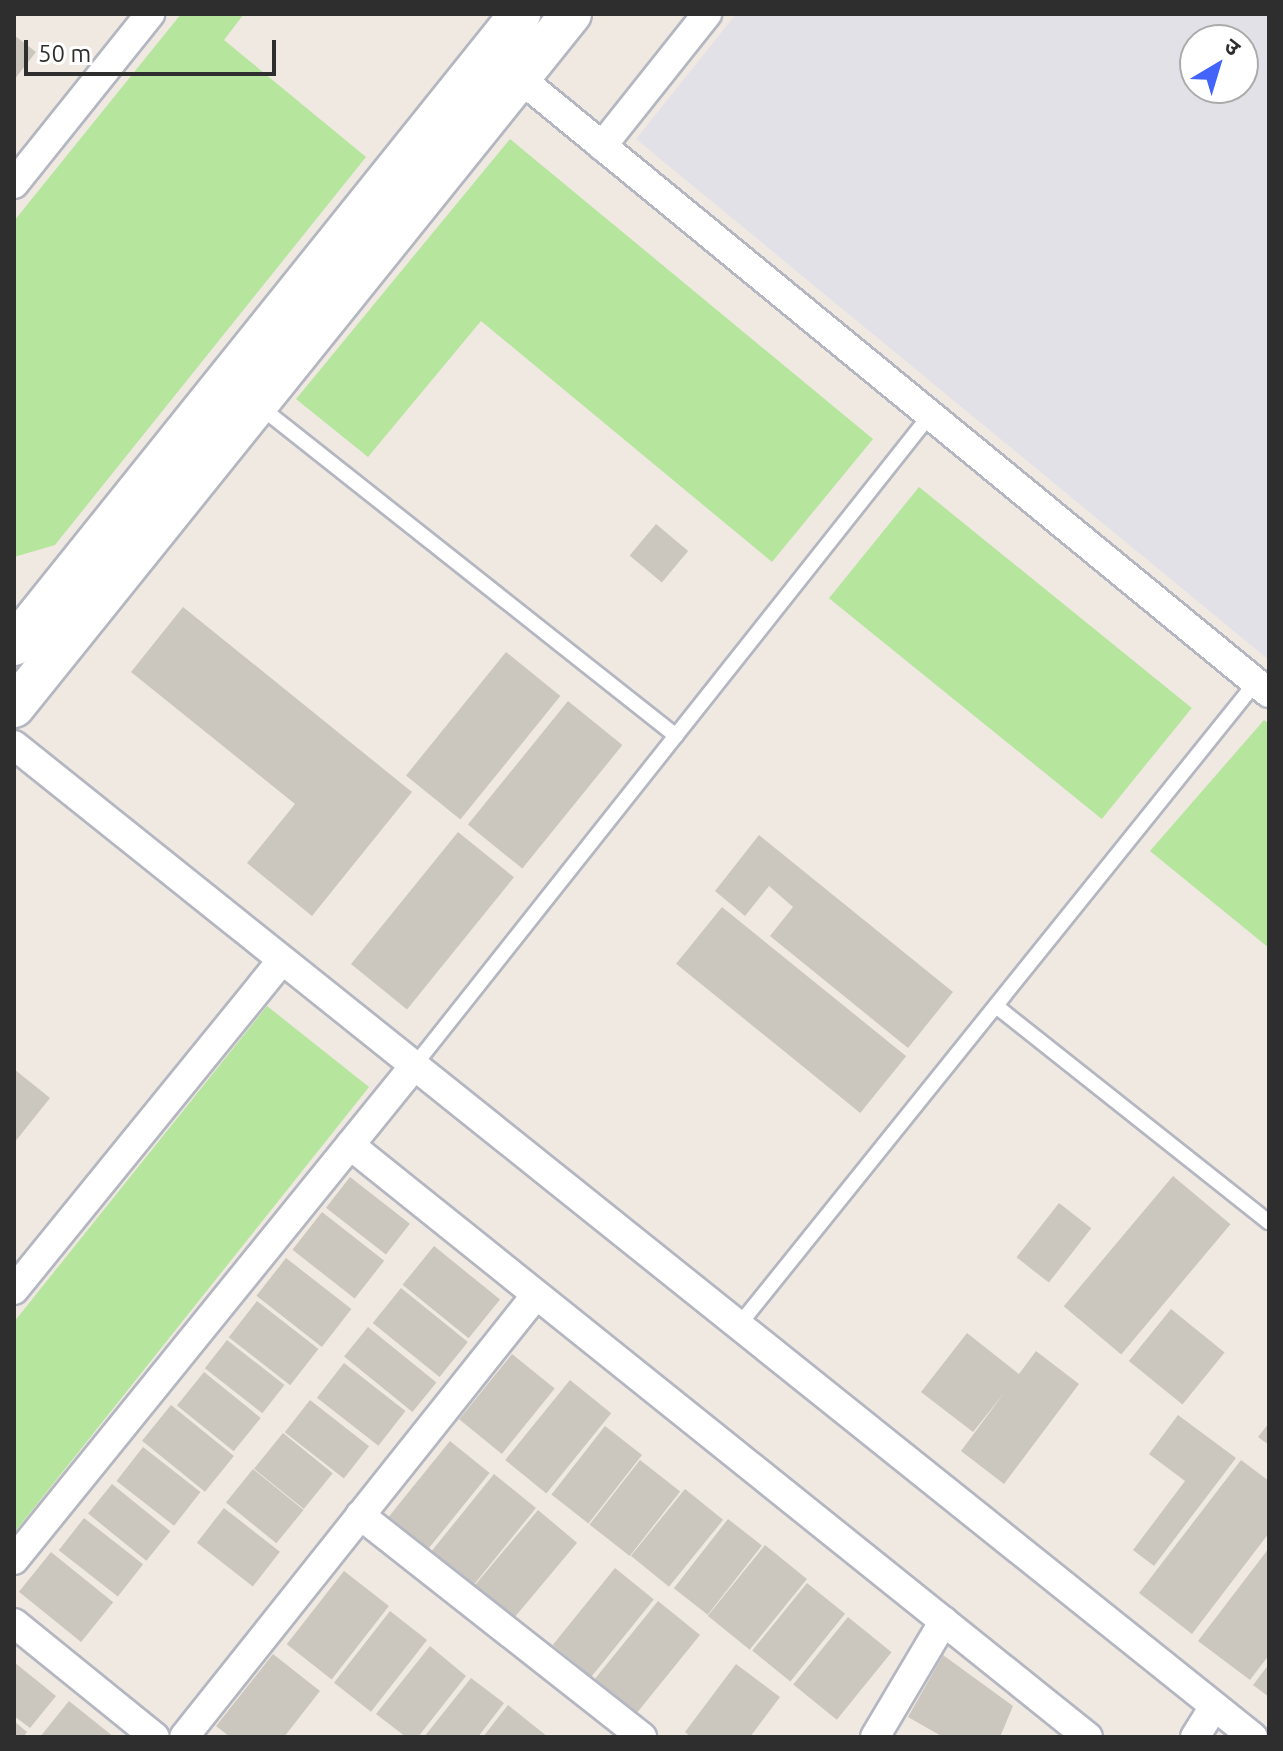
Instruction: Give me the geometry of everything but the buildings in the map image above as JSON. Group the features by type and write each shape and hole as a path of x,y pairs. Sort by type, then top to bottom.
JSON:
{"street":[{"path":"14,184 150,14"},
{"path":"14,645 520,14"},
{"path":"14,707 42,612 257,405 571,14"},
{"path":"602,146 707,14"},
{"path":"489,52 1263,688"},
{"path":"14,745 1253,1737"},
{"path":"14,1290 282,960"},
{"path":"14,1560 414,1066"},
{"path":"350,1145 1088,1737"},
{"path":"184,1737 536,1295"},
{"path":"360,1515 642,1737"},
{"path":"875,1737 944,1621"},
{"path":"14,1623 155,1737"},
{"path":"1195,1737 1214,1706"}],"lane":[{"path":"257,405 676,736"},
{"path":"414,1066 930,415"},
{"path":"739,1325 996,1006 1263,688"},
{"path":"996,1006 1269,1222"}],"shaded area":[{"path":"736,14 1269,14 1269,660 636,139"}],"green space":[{"path":"181,14 244,14 224,40 366,157 55,545 14,557 14,221"},
{"path":"510,139 873,439 772,562 481,321 368,457 296,399"},
{"path":"919,487 1192,708 1102,819 829,598"},
{"path":"1264,720 1269,724 1269,948 1150,851"},
{"path":"267,1006 369,1087 14,1533 14,1322"}]}
